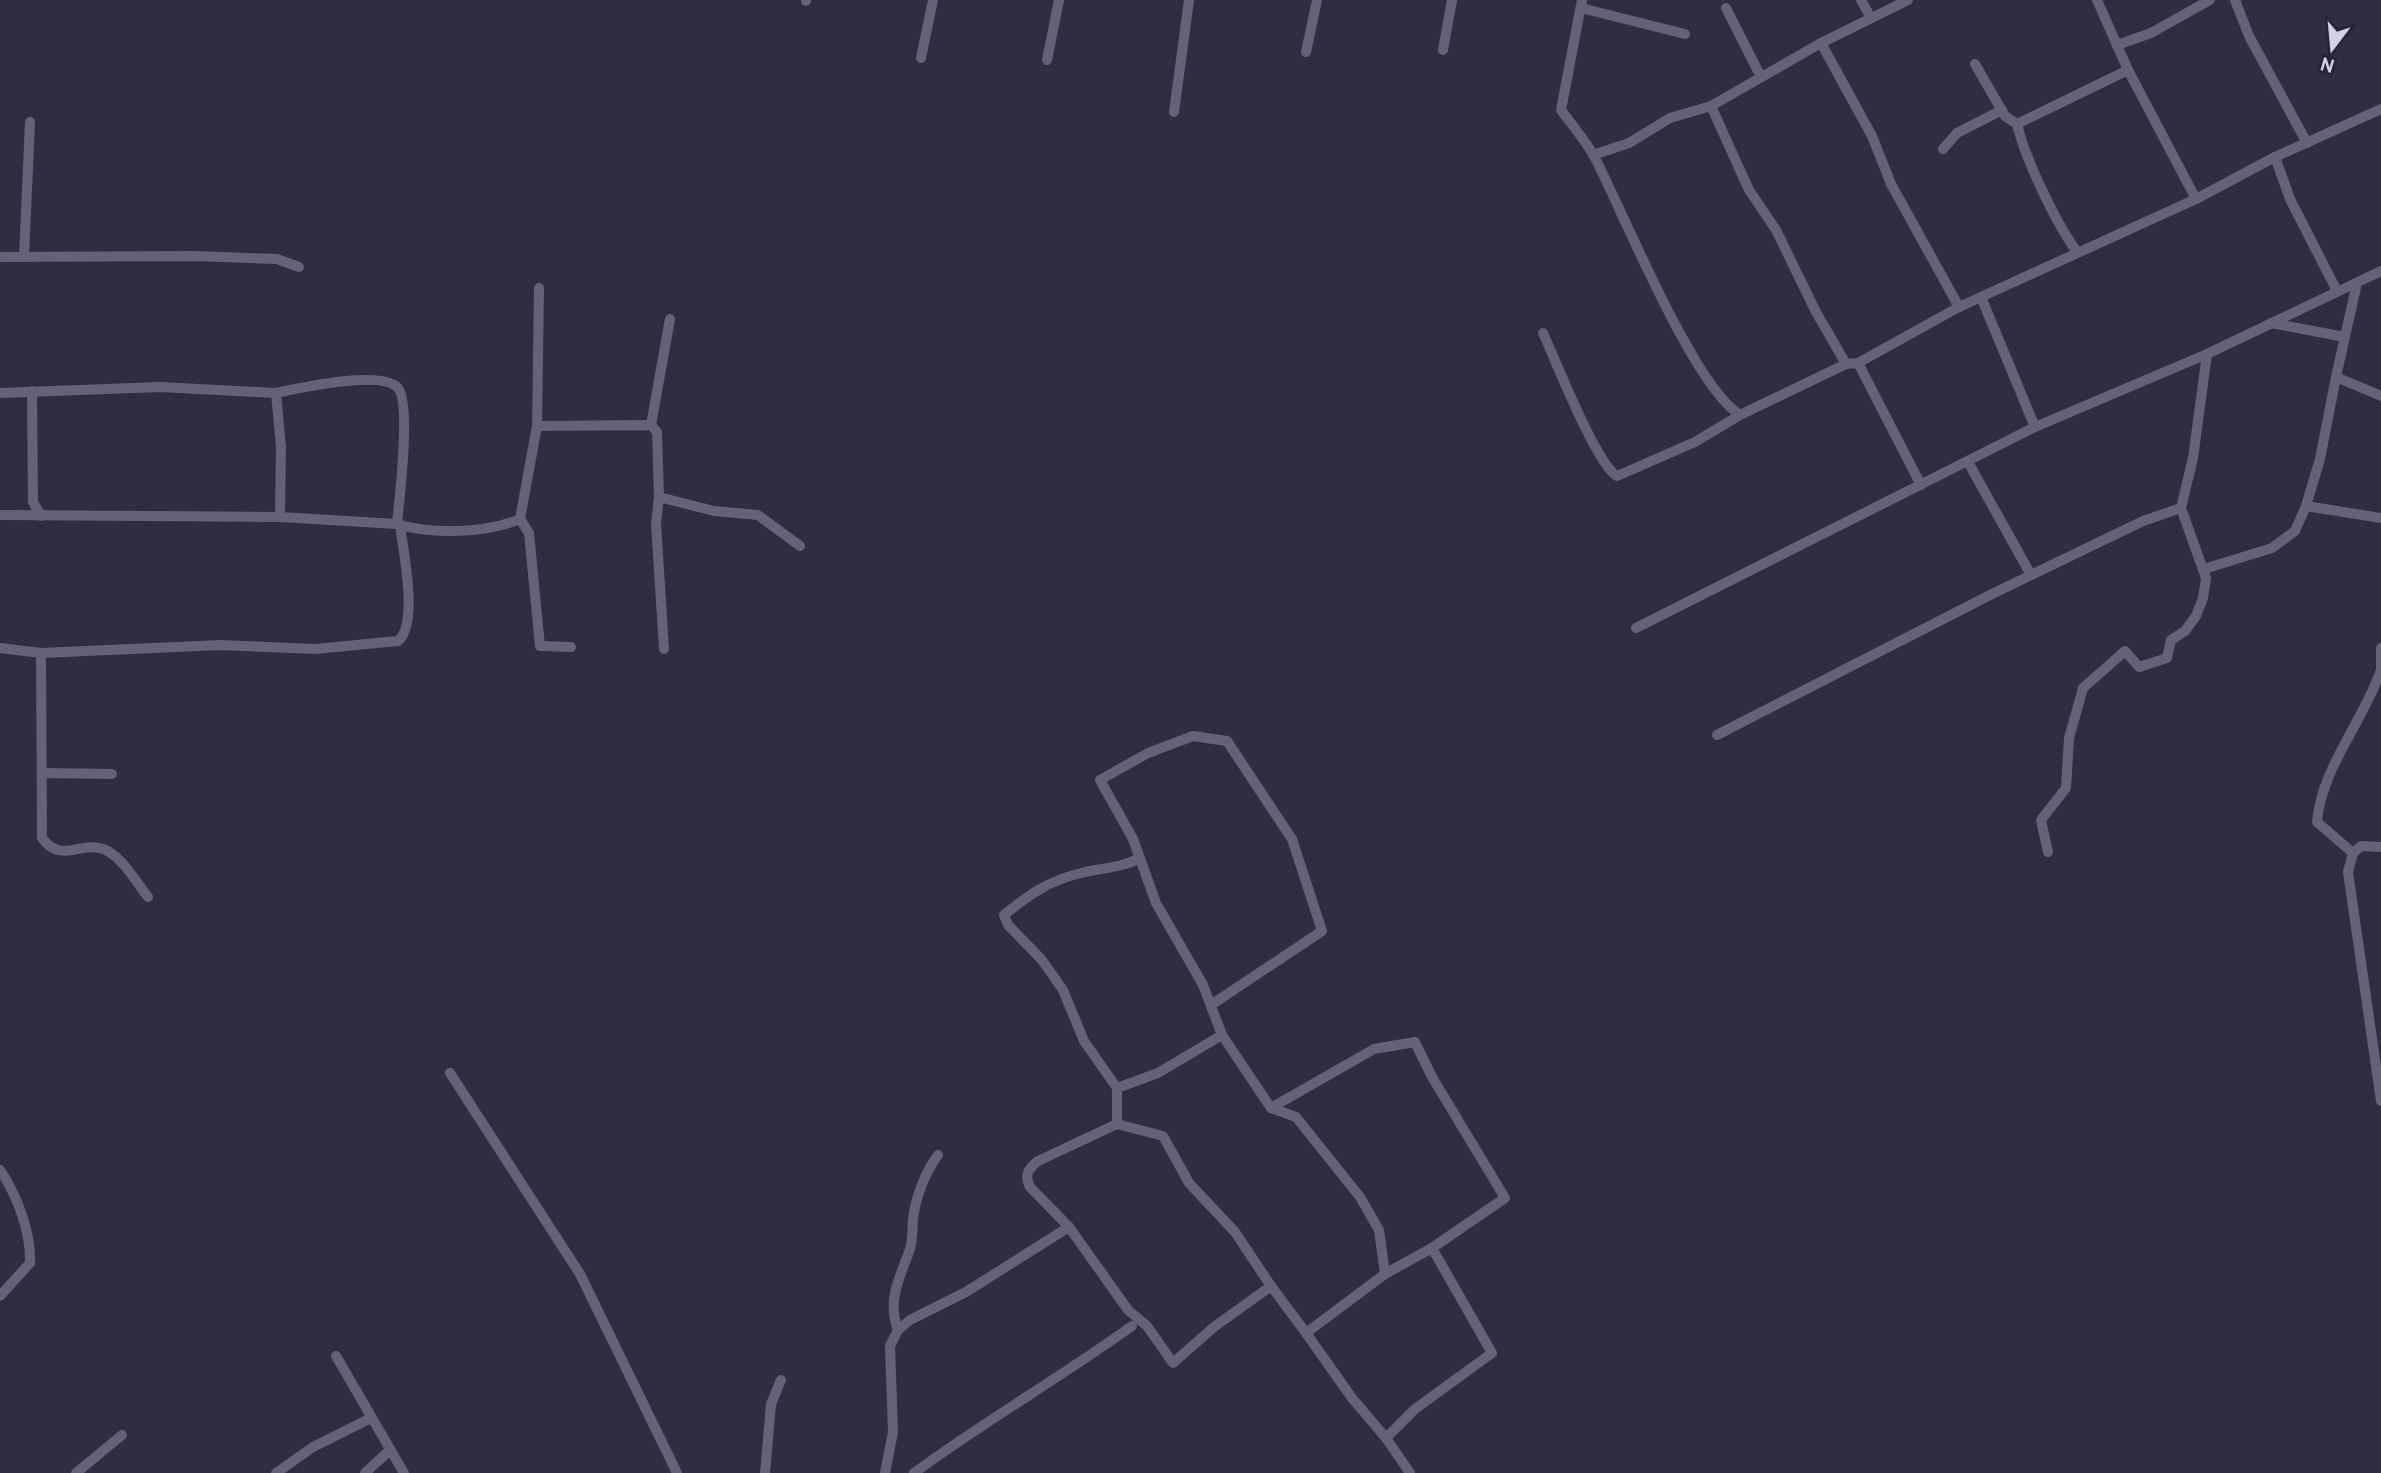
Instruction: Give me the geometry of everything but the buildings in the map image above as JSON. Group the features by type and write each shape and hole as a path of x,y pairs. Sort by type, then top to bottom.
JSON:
{"street":[{"path":"921,58 933,0"},
{"path":"1047,60 1059,0"},
{"path":"1174,111 1189,0"},
{"path":"1306,52 1317,0"},
{"path":"1443,50 1452,0"},
{"path":"1861,0 1871,18"},
{"path":"1593,155 1629,143 1670,118 1711,106 1821,43 1908,0"},
{"path":"2097,0 2128,70 2196,199"},
{"path":"2117,45 2151,33 2210,0"},
{"path":"2235,0 2249,36 2307,143"},
{"path":"1685,34 1581,4 1561,110 1593,155 1694,358 1729,408 1740,415"},
{"path":"1726,8 1761,77"},
{"path":"1821,43 1872,136 1891,184 1959,307"},
{"path":"1975,64 2002,110 2017,124 2022,146 2061,229 2077,252"},
{"path":"2017,124 2128,70"},
{"path":"1711,106 1749,190 1776,230 1815,312 1846,364"},
{"path":"1543,333 1589,430 1597,454 1618,475 1695,442 1740,415 1846,364 1858,363 1959,307 2196,199 2275,157 2381,109"},
{"path":"1943,149 1957,133 2002,110"},
{"path":"24,257 30,121"},
{"path":"2275,157 2290,198 2337,291"},
{"path":"0,257 194,256 277,259 299,267"},
{"path":"1636,628 2035,428 2207,354 2381,271"},
{"path":"2204,569 2272,548 2295,531 2306,506 2320,459 2357,282"},
{"path":"539,288 537,426 520,519 529,533 540,646 571,647"},
{"path":"1981,297 2035,428"},
{"path":"651,425 670,319"},
{"path":"2271,323 2345,337"},
{"path":"2048,852 2040,826 2041,820 2066,788 2069,738 2083,688 2125,651 2139,667 2167,658 2171,640 2185,631 2196,616 2203,598 2204,569 2181,508 2193,458 2207,354"},
{"path":"1858,363 1921,485"},
{"path":"2336,377 2381,397"},
{"path":"0,393 160,387 276,393 353,380 393,384 403,394 399,524 409,610 407,626 398,641 315,649 221,645 41,653 0,648"},
{"path":"32,391 33,502 41,516"},
{"path":"276,393 281,447 281,517"},
{"path":"537,426 651,425 657,432 659,496 656,523 664,649"},
{"path":"1968,462 2031,575"},
{"path":"659,496 714,511 758,515 800,546"},
{"path":"2306,506 2381,518"},
{"path":"1717,735 2031,575 2143,521 2181,508"},
{"path":"0,515 281,517 399,524 418,529 507,524 520,519"},
{"path":"2353,853 2318,822 2318,810 2335,762 2356,729 2381,669 2381,648"},
{"path":"41,653 42,838 48,846 61,851 101,848 112,854 148,897"},
{"path":"1211,1005 1322,931 1292,839 1227,741 1192,736 1148,753 1100,780 1133,839 1156,903 1203,985 1222,1035 1271,1108 1296,1117 1360,1197 1379,1230 1385,1274"},
{"path":"42,773 112,774"},
{"path":"2381,847 2361,846 2353,853 2348,872 2381,1101"},
{"path":"1117,1124 1117,1088 1084,1041 1063,990 1042,960 1008,925 1004,915 1038,887 1081,873 1126,865 1140,858"},
{"path":"1117,1088 1158,1073 1222,1035"},
{"path":"1271,1108 1374,1049 1415,1042 1432,1077 1505,1198 1432,1248 1385,1274 1306,1333"},
{"path":"450,1073 580,1274 677,1473"},
{"path":"1271,1286 1214,1326 1173,1363 1147,1326 1128,1310 1069,1227 1030,1187 1026,1179 1028,1169 1038,1161 1117,1124 1163,1136 1189,1183 1235,1232 1352,1398 1386,1438 1410,1473"},
{"path":"898,1330 892,1305 896,1284 910,1251 913,1217 924,1181 938,1155"},
{"path":"0,1170 14,1195 30,1249 30,1263 0,1296"},
{"path":"885,1473 893,1432 890,1346 898,1330 910,1320 966,1292 1069,1227"},
{"path":"1386,1438 1415,1409 1492,1353 1432,1248"},
{"path":"914,1473 979,1425 1067,1373 1132,1326"},
{"path":"336,1356 404,1473"},
{"path":"765,1473 771,1404 781,1380"},
{"path":"276,1473 313,1447 371,1418"},
{"path":"76,1473 121,1435"},
{"path":"365,1473 389,1451"}]}
